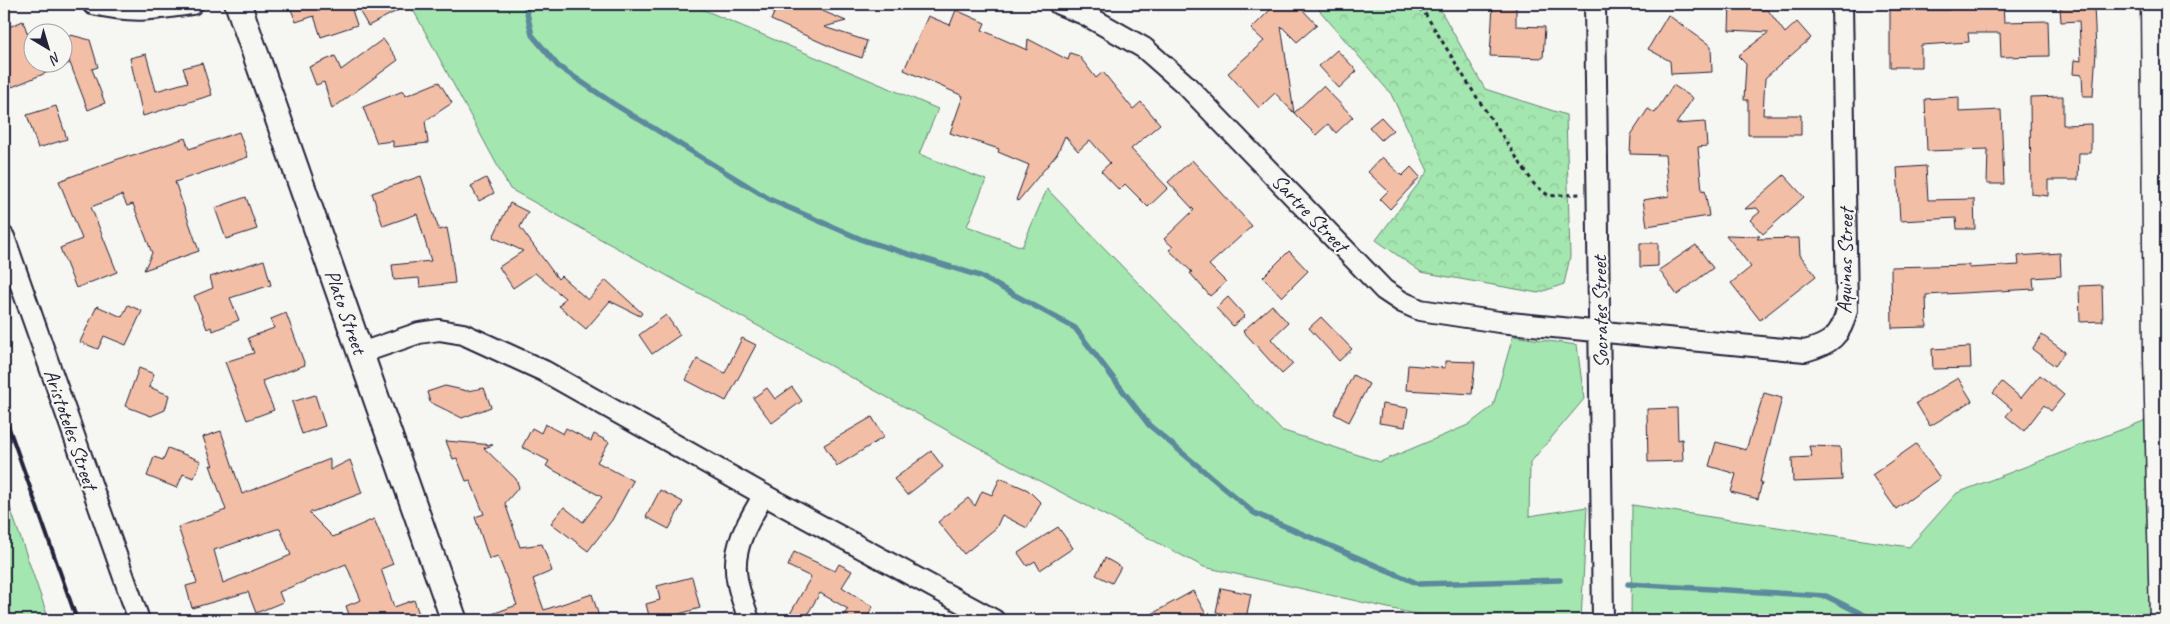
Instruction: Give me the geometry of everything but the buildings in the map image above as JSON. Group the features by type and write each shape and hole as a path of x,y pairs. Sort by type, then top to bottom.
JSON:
{"main road":[{"path":"2155,4 2158,367 2164,620"}],"street":[{"path":"93,4 118,9 149,11 192,4"},
{"name":"Plato Street","path":"238,4 454,620"},
{"name":"Sartre Street","path":"1059,4 1093,19 1144,48 1192,92 1384,290 1402,302 1420,310 1489,321 1600,331"},
{"name":"Socrates Street","path":"1595,4 1603,620"},
{"name":"Aquinas Street","path":"1600,331 1805,350 1818,347 1832,340 1843,327 1848,310 1842,4"},
{"name":"Aristoteles Street","path":"4,238 139,620"},
{"path":"361,353 419,333 439,330 463,334 544,371 764,495 994,620"},
{"path":"749,620 736,578 737,550 748,521 764,495"}],"path":[{"path":"1412,4 1426,15 1474,93 1534,184 1549,196 1598,192"}],"green space":[{"path":"410,4 690,4 938,109 919,154 986,180 967,226 1022,247 1047,189 1281,430 1380,462 1468,425 1493,406 1513,336 1577,345 1584,399 1530,463 1529,516 1587,507 1581,620 1442,620 1204,567 1028,475 510,189"},
{"path":"1314,4 1437,4 1485,89 1566,115 1570,257 1564,284 1538,293 1421,272 1376,240 1428,171 1391,94"},
{"path":"2149,419 2152,620 1631,620 1632,505 1909,547 1957,493"},
{"path":"4,490 49,620 4,620"}],"waterway":[{"path":"525,4 532,35 558,66 614,104 771,200 863,240 980,276 1075,328 1149,425 1254,513 1419,584 1560,580"},
{"path":"1628,584 1826,596 1874,620"}],"railway":[{"path":"4,414 77,620"}]}
